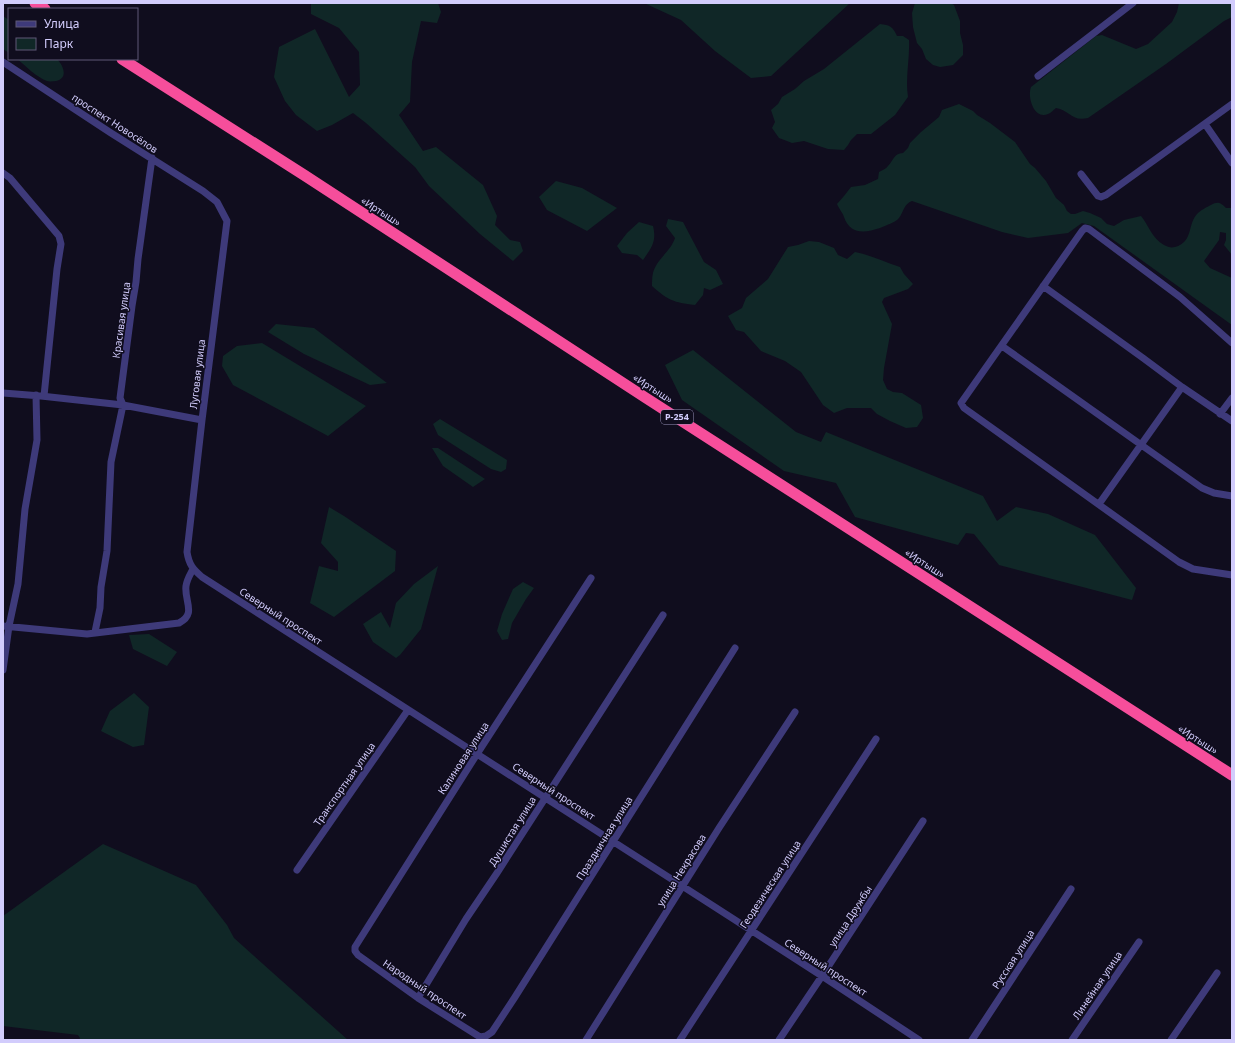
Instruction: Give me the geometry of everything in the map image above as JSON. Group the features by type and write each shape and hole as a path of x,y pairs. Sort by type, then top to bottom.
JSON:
{"highway":[{"name":"«Иртыш»","path":"124,60 1232,775"}],"street":[{"path":"1038,76 1133,3"},
{"name":"проспект Новосёлов","path":"3,62 203,191 217,202"},
{"path":"1081,174 1098,196 1101,197 1106,195 1232,104"},
{"path":"1205,124 1232,163"},
{"name":"Красивая улица","path":"95,632 100,608 100,587 107,551 112,462 123,405 120,398 152,158"},
{"path":"3,173 10,178 59,236 61,244 44,396"},
{"name":"Луговая улица","path":"187,552 227,221 217,202"},
{"path":"1232,343 1180,297 1089,229 1085,228 962,403 964,408 1180,562 1193,568 1232,575"},
{"path":"1043,286 1182,387 1232,421"},
{"path":"1002,346 1202,488 1214,493 1232,496"},
{"path":"1099,504 1182,387"},
{"path":"3,393 36,395 123,405 202,420"},
{"path":"3,670 6,626 18,584 25,508 38,440 36,395"},
{"path":"1220,414 1232,398"},
{"name":"Северный проспект","path":"187,552 189,562 202,577 919,1040"},
{"path":"6,626 87,634 179,622 184,620 189,613 186,588 187,580 194,569"},
{"name":"Калиновая улица","path":"355,951 355,947 477,754 592,578"},
{"name":"Душистая улица","path":"418,998 466,919 497,874 663,615"},
{"name":"Праздничная улица","path":"486,1036 492,1032 515,997 734,648"},
{"name":"Транспортная улица","path":"297,870 408,710"},
{"name":"улица Некрасова","path":"586,1040 719,828 795,712"},
{"name":"Геодезическая улица","path":"680,1040 876,739"},
{"name":"улица Дружбы","path":"779,1040 923,821"},
{"name":"Русская улица","path":"972,1040 1071,889"},
{"name":"Линейная улица","path":"1072,1040 1139,942"},
{"name":"Народный проспект","path":"355,951 358,955 418,998 480,1037 486,1036"},
{"path":"1171,1040 1217,973"}],"green space":[{"path":"311,3 438,3 441,12 437,23 421,21 412,62 410,102 399,115 423,151 436,147 483,185 497,216 495,225 510,240 520,242 523,251 513,261 480,234 429,186 415,167 353,113 332,125 317,131 296,115 285,101 274,77 279,47 315,29 349,97 360,85 359,52 339,28 311,14"},
{"path":"644,3 850,3 771,76 751,78 715,51 681,20"},
{"path":"915,3 951,3 954,5 960,21 963,55 953,65 940,67 933,65 926,59 922,49 917,43 913,27 912,13"},
{"path":"1179,3 1232,3 1232,17 1224,21 1166,64 1088,118 1082,119 1074,117 1061,109 1056,108 1049,114 1043,115 1035,111 1030,96 1031,87 1096,36 1102,35 1136,49 1148,44 1172,22 1177,12"},
{"path":"3,16 8,19 8,52 3,49"},
{"path":"880,24 889,26 894,30 897,36 903,36 909,40 907,83 908,97 895,115 871,134 857,134 844,150 828,149 804,141 792,143 779,138 772,128 775,122 771,110 778,104 782,97 824,69"},
{"path":"18,60 58,60 64,71 62,77 56,81 47,81 35,74"},
{"path":"959,104 973,111 1015,142 1030,164 1046,181 1056,198 1071,214 1083,211 1101,218 1107,224 1114,226 1124,220 1141,216 1156,239 1168,247 1175,247 1181,245 1188,237 1192,222 1202,210 1218,203 1226,208 1232,208 1232,255 1224,245 1226,233 1220,232 1219,240 1204,261 1210,268 1232,278 1232,325 1094,226 1082,223 1068,233 1028,238 1002,232 912,201 909,202 899,218 890,224 869,231 854,230 850,227 837,204 851,187 865,185 878,179 879,172 887,167 895,156 903,153 921,132 939,117 942,110"},
{"path":"556,181 582,188 617,208 587,231 547,210 539,197"},
{"path":"668,219 683,222 704,262 716,270 723,284 710,290 704,288 703,295 695,305 672,300 652,286 652,276 655,268 675,238 666,226"},
{"path":"639,222 653,226 654,232 654,241 643,260 637,255 622,253 617,246 627,233"},
{"path":"809,241 819,242 834,248 838,255 847,259 855,252 900,267 913,284 908,289 884,298 882,302 892,324 883,380 887,389 893,392 902,393 921,405 923,418 917,427 906,428 877,414 871,408 847,408 834,413 823,405 801,372 785,361 761,351 744,332 736,330 728,316 742,308 746,298 768,279 788,247"},
{"path":"276,324 314,328 387,383 370,385 304,354 268,332"},
{"path":"262,343 366,406 328,436 233,385 222,366 223,356 237,346"},
{"path":"693,350 796,432 821,442 826,432 983,496 997,521 1016,507 1048,514 1095,535 1136,588 1132,600 999,565 974,534 966,533 958,545 855,517 836,483 784,471 682,400 665,365"},
{"path":"440,419 507,460 506,469 501,472 491,469 438,435 433,424"},
{"path":"432,448 438,448 485,479 473,487 443,466"},
{"path":"329,507 396,551 395,571 334,617 310,603 319,566 338,571 338,562 321,543"},
{"path":"438,566 421,629 396,658 373,642 363,624 381,612 390,628 396,603 414,584"},
{"path":"523,582 534,588 512,623 508,639 502,640 497,631 502,614 513,589"},
{"path":"149,634 177,652 167,666 133,649 129,635"},
{"path":"134,693 149,707 144,745 133,747 101,731 110,711"},
{"path":"103,844 196,885 227,925 234,938 348,1040 79,1040 80,1038 78,1035 3,1026 3,916"}]}
